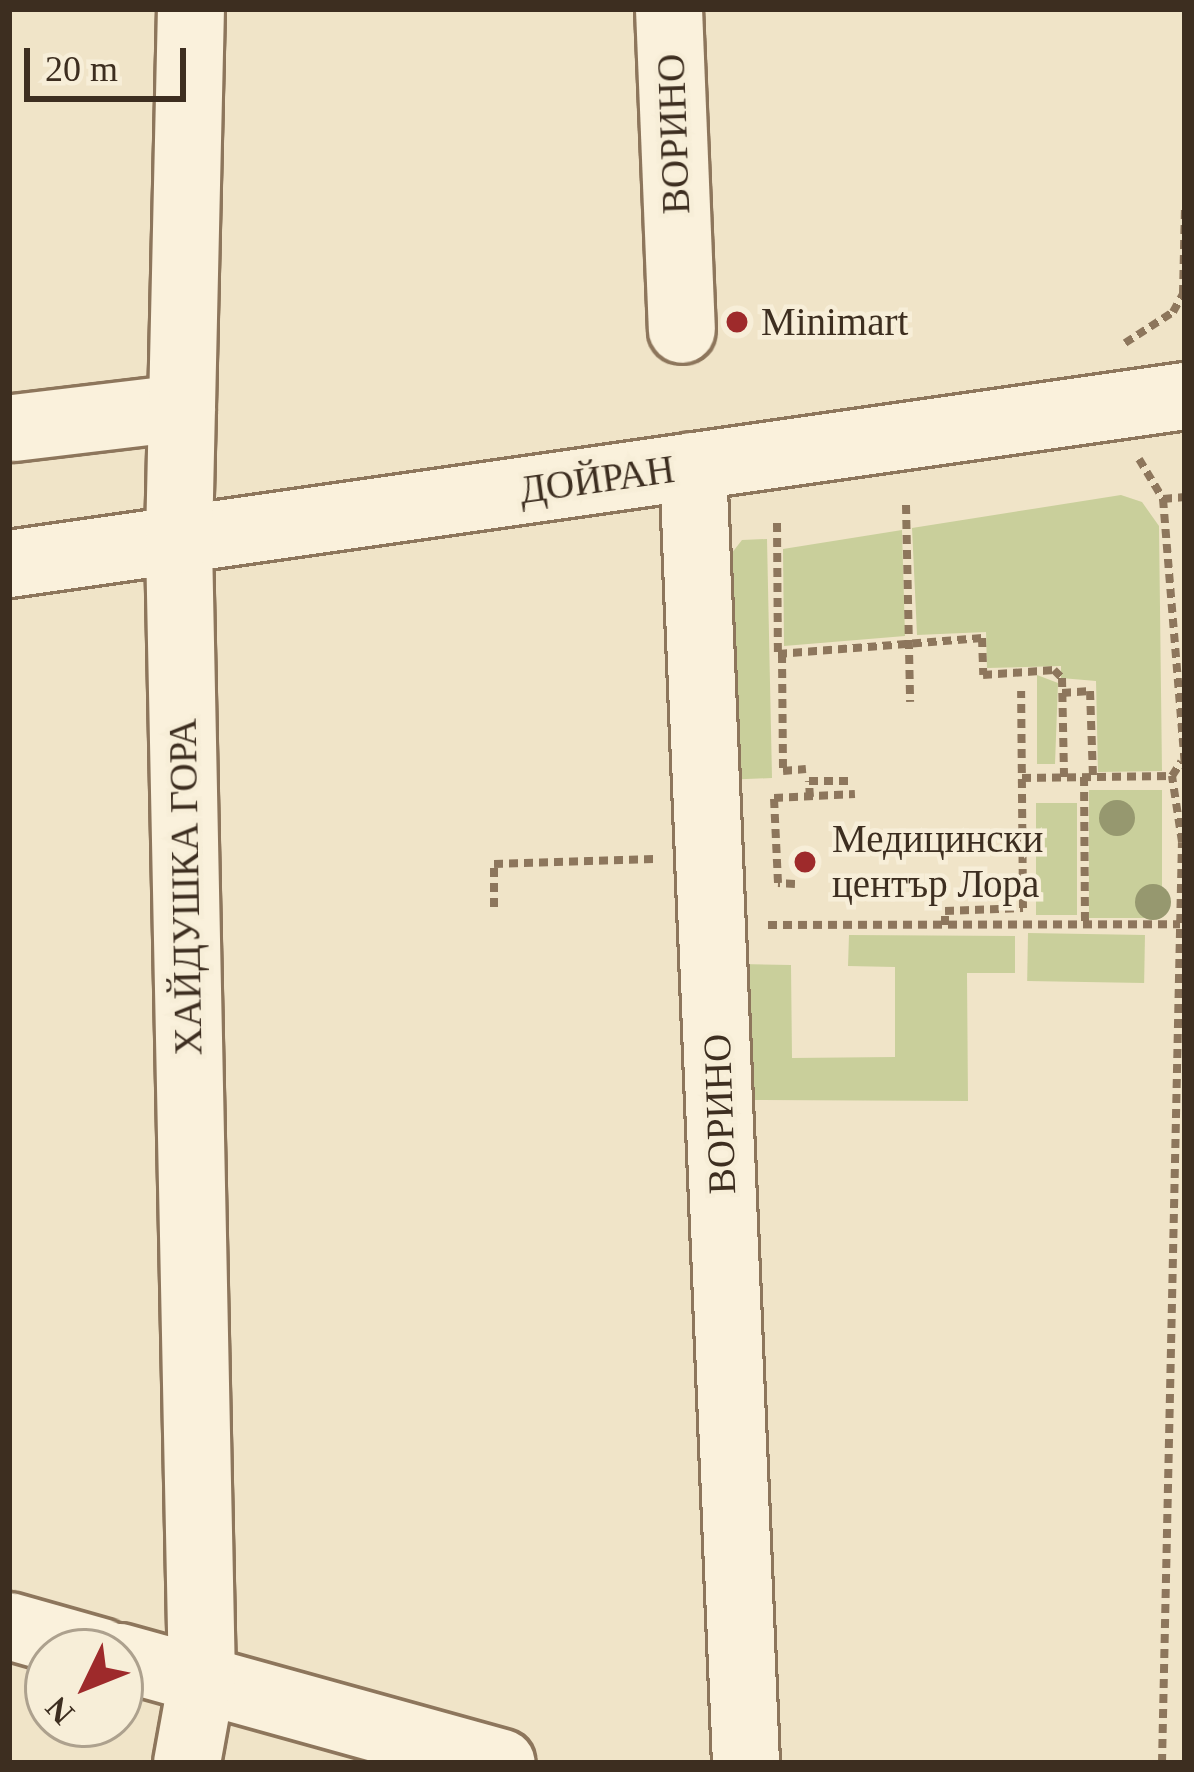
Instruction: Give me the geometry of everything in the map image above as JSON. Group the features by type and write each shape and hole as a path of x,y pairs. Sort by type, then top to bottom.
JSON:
{"street":[{"name":"ХАЙДУШКА ГОРА","path":"187,1763 202,1681 179,540 190,9"},
{"name":"ВОРИНО","path":"669,9 682,330"},
{"name":"ДОЙРАН","path":"9,564 1185,396"},
{"path":"14,428 182,408"},
{"name":"ВОРИНО","path":"693,466 746,1763"},
{"path":"144,1665 502,1763"}],"path":[{"path":"1125,339 1173,312 1184,294 1185,207"},
{"path":"1022,778 1172,776 1183,765 1163,499 1140,471"},
{"path":"1163,499 1185,496"},
{"path":"905,506 910,702"},
{"path":"777,523 783,771 806,769"},
{"path":"782,654 982,638 983,675 1054,670 1062,693 1064,777"},
{"path":"945,925 945,911 1023,908 1021,691"},
{"path":"1062,693 1090,692 1085,924"},
{"path":"1162,1763 1183,838 1172,776"},
{"path":"810,797 809,781 850,781"},
{"path":"795,884 778,883 774,798 855,794"},
{"path":"494,907 494,864 709,857"},
{"path":"711,925 1180,924"}],"green space":[{"path":"1121,495 1142,502 1159,526 1162,771 1098,772 1096,681 1061,678 1061,666 987,668 986,632 917,635 912,528"},
{"path":"902,530 905,636 784,646 783,549"},
{"path":"767,539 772,778 723,780 713,577 742,540"},
{"path":"1037,675 1058,683 1055,764 1037,764"},
{"path":"1089,790 1162,790 1162,918 1089,918"},
{"path":"1036,803 1077,803 1077,915 1036,915"},
{"path":"1028,933 1145,935 1144,983 1027,981"},
{"path":"849,935 1015,936 1015,973 967,973 968,1101 741,1100 741,964 791,965 792,1058 895,1057 895,967 848,966"}],"place":[{"name":"Minimart","path":"737,322"},
{"name":"Медицински център Лора","path":"805,862"}]}
